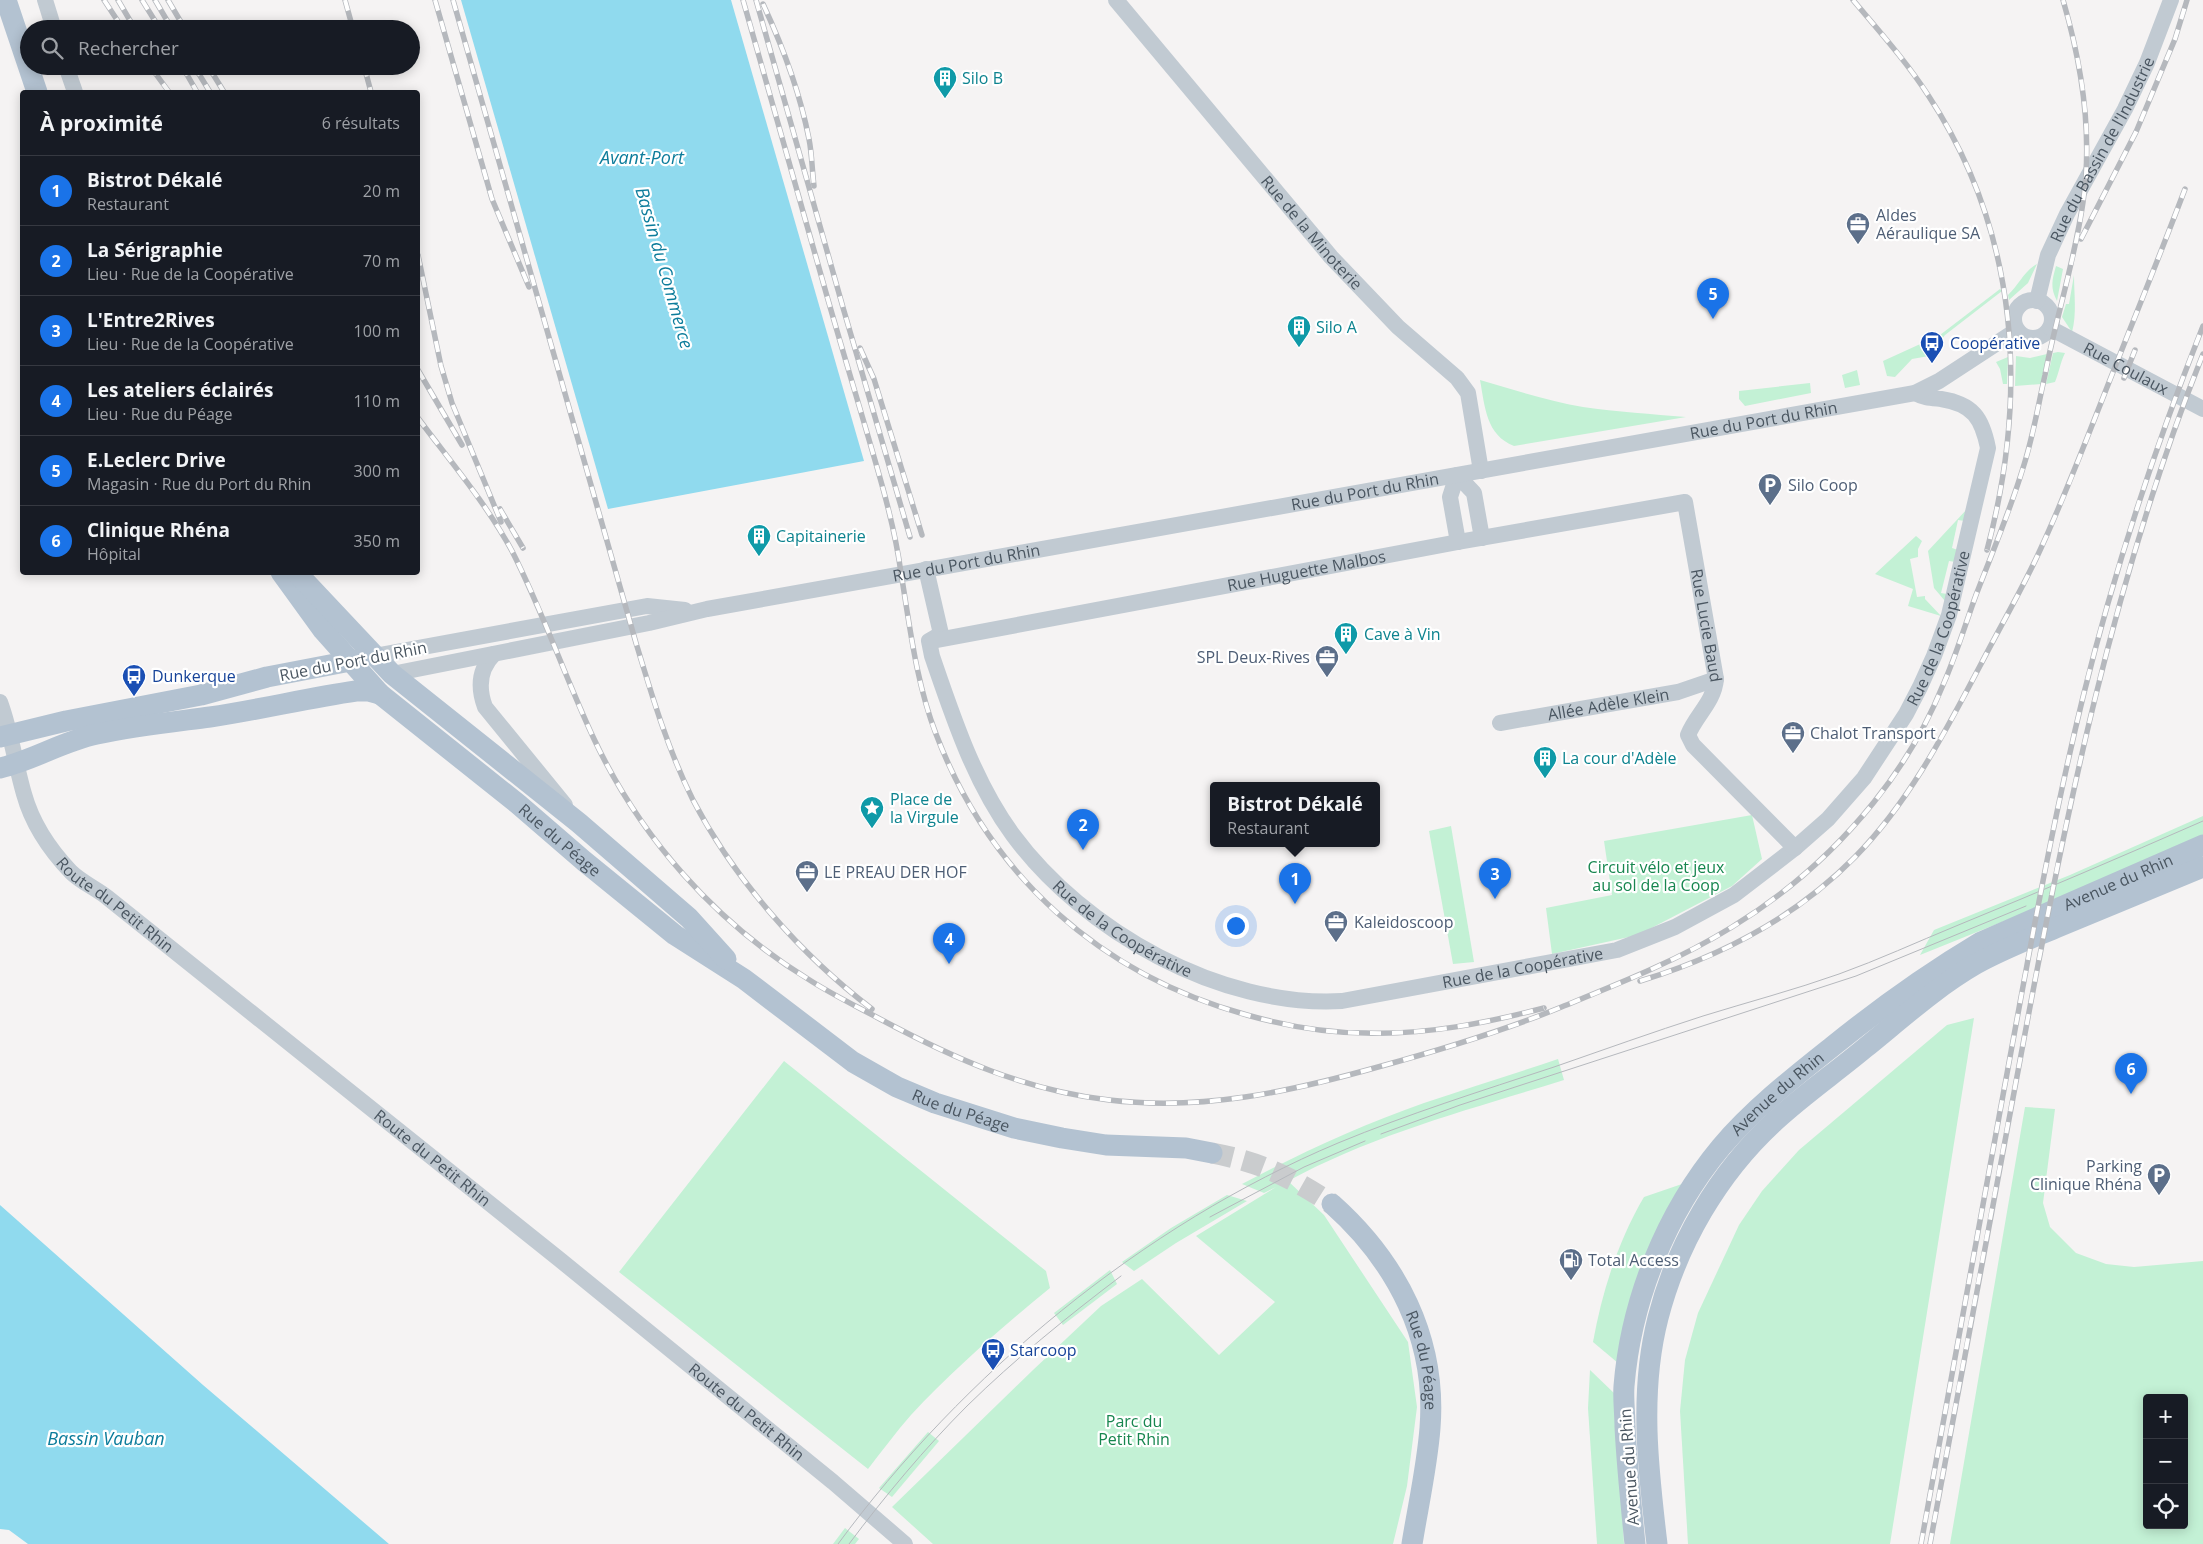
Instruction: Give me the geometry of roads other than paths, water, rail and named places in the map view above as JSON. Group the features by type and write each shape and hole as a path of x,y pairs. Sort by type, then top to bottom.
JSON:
{"main road":[{"path":"6,0 20,42"},
{"path":"31,75 36,90"},
{"name":"Rue du Péage","path":"283,575 323,630 380,694 518,804 584,862 675,935 744,979 853,1062 897,1087 935,1103 1014,1128 1106,1145 1186,1148 1212,1153"},
{"name":"Rue du Péage","path":"299,575 392,674 579,823 689,918 744,979"},
{"name":"Rue du Port du Rhin","path":"167,722 211,705 356,668 374,656"},
{"name":"Rue du Port du Rhin","path":"6,736 58,722 201,695 267,677 356,668 392,674"},
{"name":"Rue du Port du Rhin","path":"8,766 95,734 210,717 356,691 369,691 380,694"},
{"name":"Avenue du Rhin","path":"1635,1544 1626,1446 1624,1386 1639,1304 1666,1233 1683,1200 1721,1147 1757,1111 1806,1068 1872,1014 1948,961 1981,942 2203,845"},
{"name":"Avenue du Rhin","path":"1657,1544 1646,1438 1646,1400 1657,1321 1666,1288 1681,1252 1707,1203 1734,1165 1755,1141 1787,1111 1955,978 1977,964 2015,945 2203,867"},
{"name":"Rue du Péage","path":"1332,1204 1364,1235 1386,1262 1410,1307 1422,1344 1429,1378 1430,1427 1412,1544"}],"street":[{"path":"45,0 51,20"},
{"name":"Rue de la Minoterie","path":"1116,0 1331,257 1398,327 1457,378 1468,393 1481,471"},
{"name":"Rue du Bassin de l'Industrie","path":"2037,301 2048,255 2074,200 2125,109 2147,63 2171,0"},
{"path":"69,75 74,90"},
{"path":"2026,301 2043,302 2049,308 2052,319 2050,328 2045,335 2034,339 2023,336 2017,330 2013,319 2019,306 2026,301"},
{"name":"Rue Coulaux","path":"2050,328 2203,409"},
{"name":"Rue du Port du Rhin","path":"392,674 649,623 698,611 1915,393 1940,381 2017,330"},
{"name":"Rue de la Coopérative","path":"929,641 932,656 962,741 985,789 1013,835 1045,874 1084,907 1131,942 1187,970 1245,991 1317,1002 1342,1001 1616,950 1675,927 1734,895 1795,848 1828,819 1864,778 1906,714 1934,656 1949,615 1988,448 1983,427 1971,411 1962,404 1925,398 1915,393"},
{"path":"1458,542 1450,497 1457,475 1474,493 1482,538"},
{"name":"Rue Lucie Baud","path":"1685,502 1716,679 1715,690 1710,701 1692,725 1688,735 1693,745 1795,848"},
{"name":"Rue Huguette Malbos","path":"929,641 1458,542 1685,502"},
{"path":"926,569 941,634 929,641"},
{"name":"Rue du Port du Rhin","path":"374,656 647,606 698,611"},
{"name":"Rue du Péage","path":"494,654 485,666 480,681 485,707 525,753 579,823"},
{"name":"Allée Adèle Klein","path":"1500,723 1678,692 1716,679"},
{"name":"Route du Petit Rhin","path":"0,702 6,736 8,766 24,793 34,821 72,873 98,890 559,1259 833,1482 905,1544"}],"water":[{"name":"Avant-Port","path":"461,0 731,0 864,461 608,509"},
{"name":"Bassin Vauban","path":"0,1205 203,1385 389,1544 28,1544 9,1530 0,1529"}],"tunnel":[{"path":"1212,1153 1245,1161 1275,1172 1289,1178 1332,1204"}],"tram line":[{"path":"838,1544 887,1481 941,1421 1000,1364 1062,1310 1127,1261 1195,1216 1266,1177 1364,1132 1684,1022 1854,969 2203,821"},
{"path":"1381,1134 1460,1105 1856,976 2026,906"},
{"path":"1210,1217 1304,1167 1365,1141"},
{"path":"849,1544 906,1473 967,1406 1042,1339 1121,1276"}],"railway":[{"path":"104,0 117,20"},
{"path":"118,0 130,20"},
{"path":"142,0 154,20"},
{"path":"155,0 167,20"},
{"path":"168,0 180,20"},
{"path":"345,0 351,20"},
{"path":"435,0 492,199 529,287"},
{"path":"453,0 636,643 654,703 676,762 693,800 728,858 749,887 771,914 820,965 872,1009"},
{"path":"743,0 885,496 893,529 914,654 929,714 959,785 987,832 1020,875 1057,913 1099,946 1144,974 1194,997 1262,1019 1291,1026 1321,1030 1351,1033 1388,1033 1456,1027 1544,1008"},
{"path":"756,0 910,537"},
{"path":"1853,0 1920,82 1958,148 1982,202 1998,258 2007,315 2011,373 2008,432 2000,491 1987,550"},
{"path":"420,421 479,499 512,551 534,597 594,739 634,810 657,843 683,874 712,904 774,956 835,995 908,1034 963,1060 1019,1081 1048,1089 1109,1100 1178,1103 1245,1097 1345,1076 1447,1047 1537,1017 1690,951 1752,914 1808,871 1843,838 1894,775 1913,746 1948,674 2018,484 2033,433 2049,353 2080,224 2086,176 2086,125 2076,49 2063,0"},
{"path":"2081,239 2136,132 2175,39 2187,0"},
{"path":"763,4 796,87 810,145 814,186"},
{"path":"157,75 168,90"},
{"path":"187,75 196,90"},
{"path":"200,75 209,90"},
{"path":"214,75 223,90"},
{"path":"366,75 370,90"},
{"path":"1640,981 1700,960 1728,947 1756,932 1808,899 1855,857 1893,813 1910,789 1954,715 2041,548 2081,453 2185,189"},
{"path":"420,265 441,366 452,403 501,522"},
{"path":"1921,1544 2048,854 2083,697 2108,603 2152,463 2203,326"},
{"path":"860,348 874,379 922,535"},
{"path":"2124,378 2135,350"},
{"path":"1930,1544 1986,1238 2055,877 2074,788 2117,612 2171,439 2203,354"},
{"path":"420,373 462,445"},
{"path":"500,509 523,548"}],"place":[{"name":"Silo B","path":"945,99"},
{"name":"Aldes Aéraulique SA","path":"1858,245"},
{"name":"E.Leclerc Drive","path":"1713,319"},
{"name":"Silo A","path":"1299,348"},
{"name":"Coopérative","path":"1932,364"},
{"name":"Silo Coop","path":"1770,506"},
{"name":"Capitainerie","path":"759,557"},
{"name":"Cave à Vin","path":"1346,655"},
{"name":"SPL Deux-Rives","path":"1327,678"},
{"name":"Dunkerque","path":"134,697"},
{"name":"Chalot Transport","path":"1793,754"},
{"name":"La cour d'Adèle","path":"1545,779"},
{"name":"Place de la Virgule","path":"872,829"},
{"name":"La Sérigraphie","path":"1083,850"},
{"name":"LE PREAU DER HOF","path":"807,893"},
{"name":"L'Entre2Rives","path":"1495,899"},
{"name":"Bistrot Dékalé","path":"1295,904"},
{"name":"Kaleidoscoop","path":"1336,943"},
{"name":"Les ateliers éclairés","path":"949,964"},
{"name":"Clinique Rhéna","path":"2131,1094"},
{"name":"Parking Clinique Rhéna","path":"2159,1196"},
{"name":"Total Access","path":"1571,1281"},
{"name":"Starcoop","path":"993,1371"}],"water label":[{"name":"Bassin du Commerce","path":"664,268"}],"park label":[{"name":"Circuit vélo et jeux au sol de la Coop","path":"1656,876"},
{"name":"Parc du Petit Rhin","path":"1134,1430"}]}
